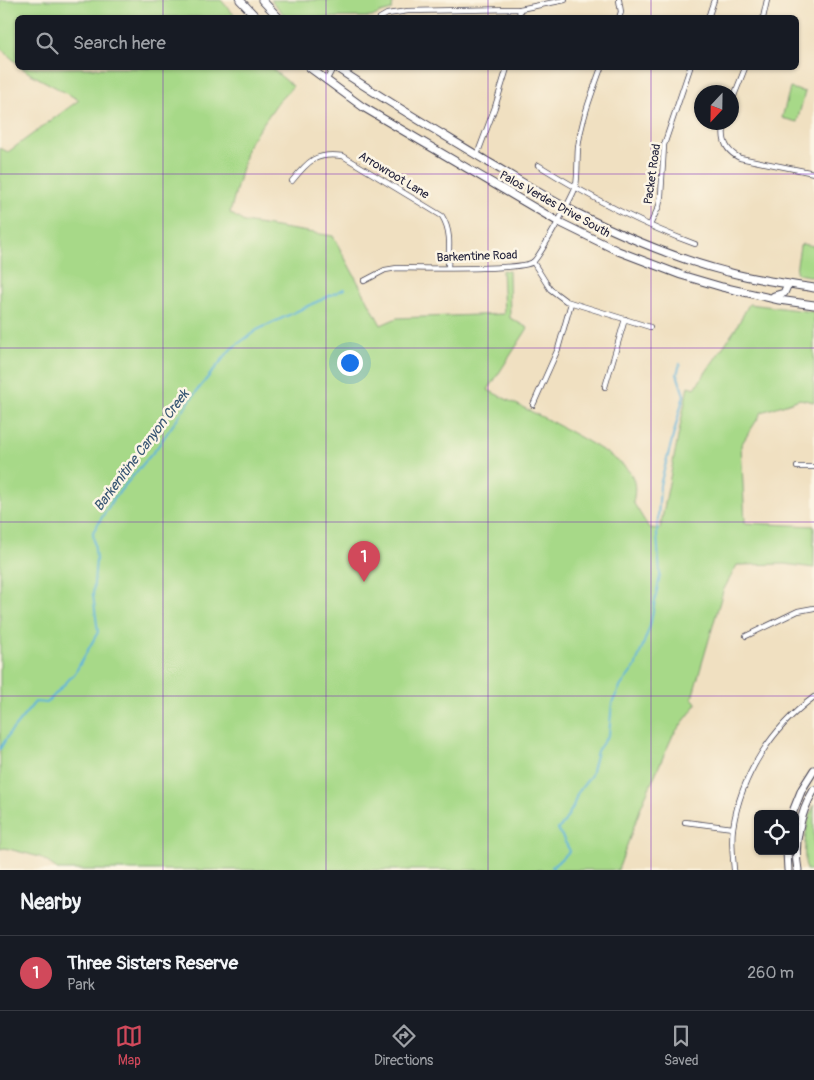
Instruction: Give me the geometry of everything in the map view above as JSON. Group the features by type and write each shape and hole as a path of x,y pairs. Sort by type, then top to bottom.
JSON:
{"main road":[{"path":"240,0 254,15"},
{"path":"262,0 276,15"},
{"name":"Palos Verdes Drive South","path":"312,70 363,107 557,220 618,251 681,275 743,292 814,305"},
{"name":"Palos Verdes Drive South","path":"338,70 565,207 607,228 657,249 728,272 814,288"},
{"path":"743,292 781,296 787,290 788,284"},
{"path":"794,810 802,788 814,770"},
{"path":"798,870 797,845 800,826 804,811 814,790"},
{"path":"787,855 788,870"}],"street":[{"path":"385,15 408,11 520,9 565,0"},
{"path":"618,0 620,15"},
{"path":"709,15 714,0"},
{"path":"764,15 767,0"},
{"path":"519,15 520,9"},
{"path":"326,81 334,70"},
{"path":"477,155 496,107 506,70"},
{"name":"Barkentine Road","path":"364,281 385,270 397,268 512,267 533,262 544,247 575,188 578,170 578,147 585,115 600,70"},
{"name":"Packet Road","path":"650,225 659,206 661,196 664,145 689,70"},
{"path":"738,85 744,70"},
{"path":"724,130 725,145 740,158 814,173"},
{"name":"Arrowroot Lane","path":"292,181 306,163 316,157 331,154 343,156 442,216 450,235 448,267"},
{"name":"Palos Verdes Drive South","path":"538,166 575,188 650,225 695,244"},
{"path":"533,262 550,289 566,301 650,327"},
{"path":"533,405 561,340 571,303"},
{"path":"605,387 625,319"},
{"path":"798,467 814,468"},
{"path":"746,636 798,611 814,608"},
{"path":"734,870 733,828 744,787 774,733 814,697"},
{"path":"685,822 733,828"}],"green space":[{"path":"0,0 221,0 234,15 15,15 15,61 0,48"},
{"path":"271,0 393,0 392,10 376,15 284,15"},
{"path":"25,70 273,70 293,86 278,102 248,145 230,213 244,222 333,236 381,325 397,318 504,314 502,270 509,271 510,318 528,328 488,390 589,442 624,466 632,476 634,483 633,502 649,528 660,529 688,386 695,388 736,328 749,304 814,312 814,402 800,399 762,412 741,445 745,523 814,526 814,568 785,564 737,565 723,591 692,698 697,704 673,735 642,804 618,870 57,870 40,857 5,848 0,849 0,148 8,152 79,100"},
{"path":"790,88 805,92 797,122 782,118"},
{"path":"802,244 814,246 814,277 798,274 796,271 800,246"},
{"path":"814,805 814,870 806,870 806,837"}],"waterway":[{"name":"Barkenitine Canyon Creek","path":"0,749 9,734 35,702 47,703 75,673 98,632 93,595 96,559 93,532 114,498 156,449 196,392 231,349 257,330 344,289"},
{"path":"554,870 552,867 570,851 558,829 573,807 577,794 591,775 597,751 609,734 612,703 620,687 635,667 650,626 660,575 657,535 660,485 684,395 677,374 680,364"}],"place":[{"name":"Three Sisters Reserve","path":"364,582"}]}
